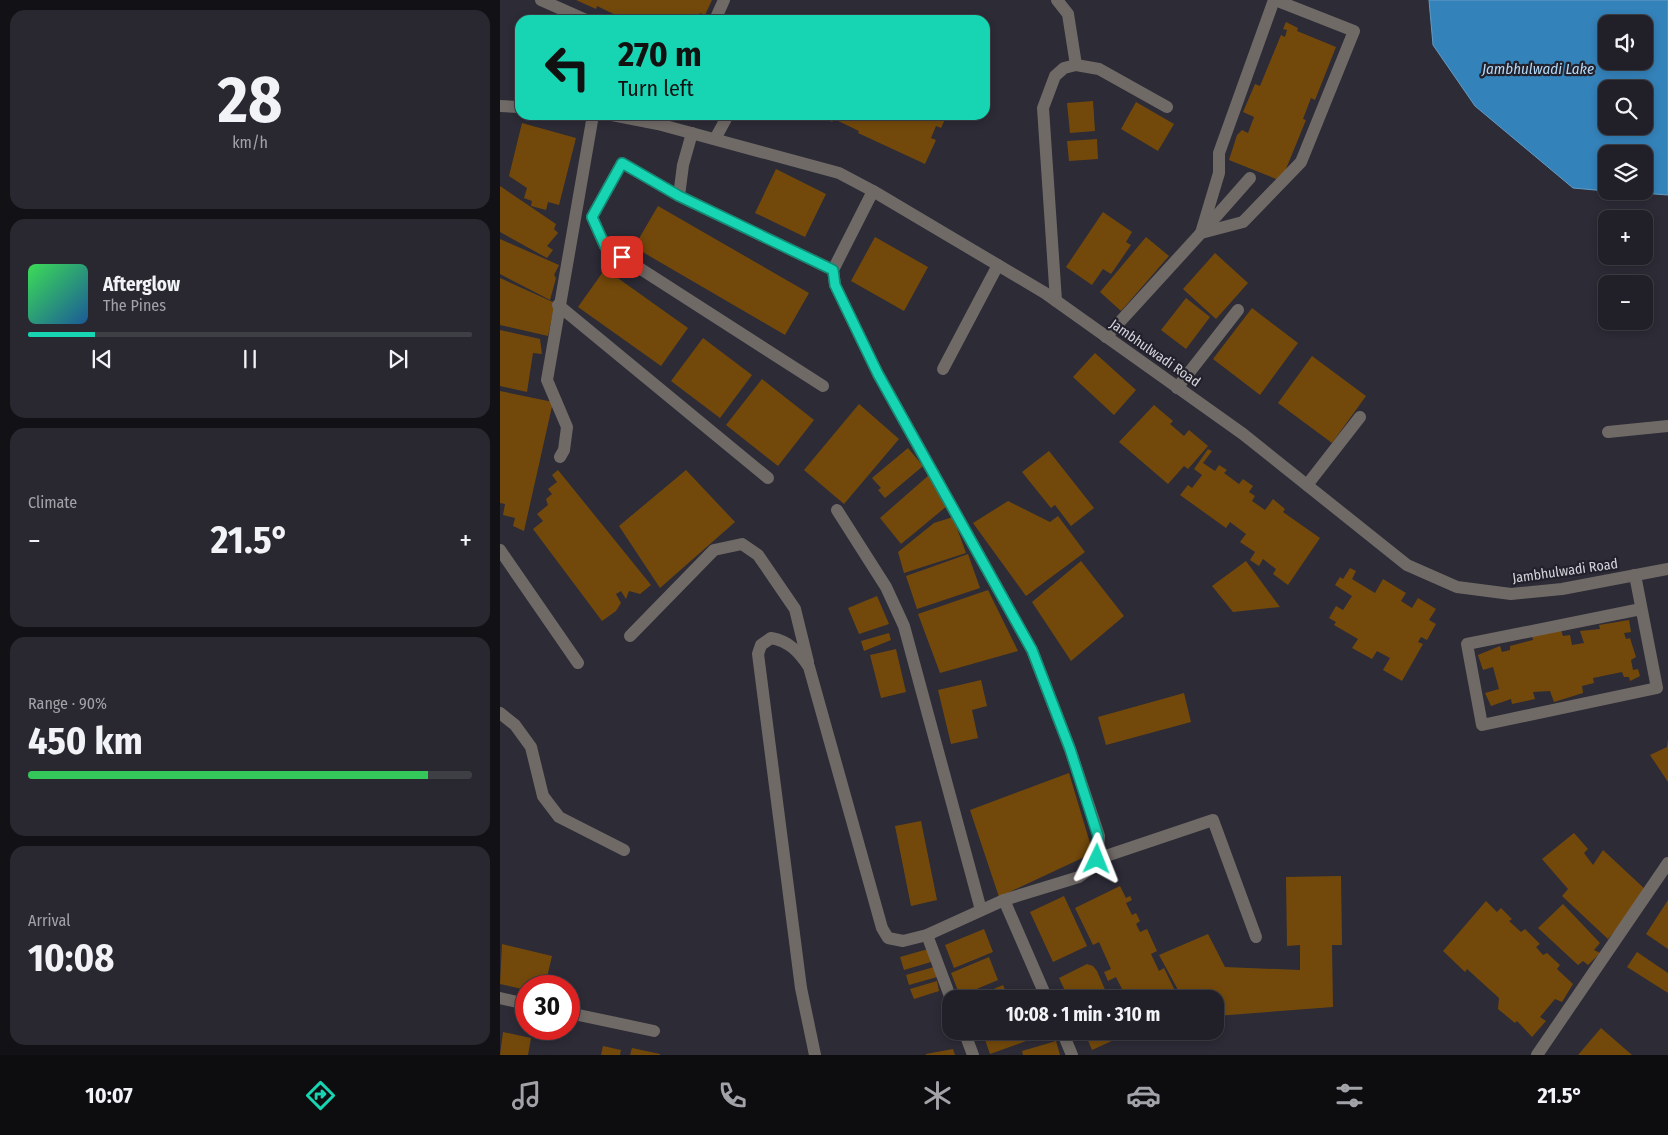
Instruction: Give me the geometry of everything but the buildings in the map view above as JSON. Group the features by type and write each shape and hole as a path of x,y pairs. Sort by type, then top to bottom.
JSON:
{"street":[{"path":"540,0 574,15"},
{"path":"717,15 724,0"},
{"path":"1057,0 1068,14 1076,65"},
{"path":"1274,0 1354,31 1301,162 1243,222 1202,233 1219,173 1219,153 1274,0"},
{"path":"1056,301 1043,108 1055,76 1064,68 1076,65 1099,70 1167,107"},
{"path":"500,106 515,107"},
{"path":"560,457 564,450 567,427 547,380 558,305 593,120"},
{"name":"Jambhulwadi Road","path":"634,120 692,133 839,173 873,191 1056,301 1243,434 1407,565 1457,587 1511,594 1562,589 1668,569"},
{"path":"715,139 725,120"},
{"path":"679,196 683,165 692,133"},
{"path":"823,386 605,246 592,217 622,163 679,196 833,270"},
{"path":"1106,337 1250,178"},
{"path":"630,636 714,550 742,544 758,555 795,610 809,667 882,928 888,938 903,941 927,935 1004,900 1079,877 1090,869 1097,859 1098,836 1070,749 1032,650 878,374 835,285 833,270 873,191"},
{"path":"943,368 998,265"},
{"path":"558,305 768,478"},
{"path":"1178,388 1238,310"},
{"path":"1307,485 1360,417"},
{"path":"1608,432 1668,426"},
{"path":"837,510 886,587 904,626 980,910"},
{"path":"500,550 578,663"},
{"path":"1635,575 1657,688 1482,725 1467,644 1641,609"},
{"path":"809,667 800,654 784,640 771,638 761,645 758,654 801,988 815,1055"},
{"path":"500,712 515,725 531,747 542,796 559,817 624,850"},
{"path":"1097,859 1213,820 1256,938"},
{"path":"1537,1055 1668,863"},
{"path":"1004,900 1043,990"},
{"path":"927,935 948,990"},
{"path":"500,998 515,1001"},
{"path":"580,1015 654,1031"},
{"path":"967,1040 973,1055"},
{"path":"1066,1040 1072,1055"}],"water":[{"name":"Jambhulwadi Lake","path":"1429,0 1668,0 1668,195 1653,194 1653,145 1598,145 1598,190 1573,188 1475,106 1433,45"}],"route":[{"path":"622,257 605,246 592,217 622,163 679,196 833,270 835,285 878,374 1032,650 1070,749 1098,836 1097,859"}]}
